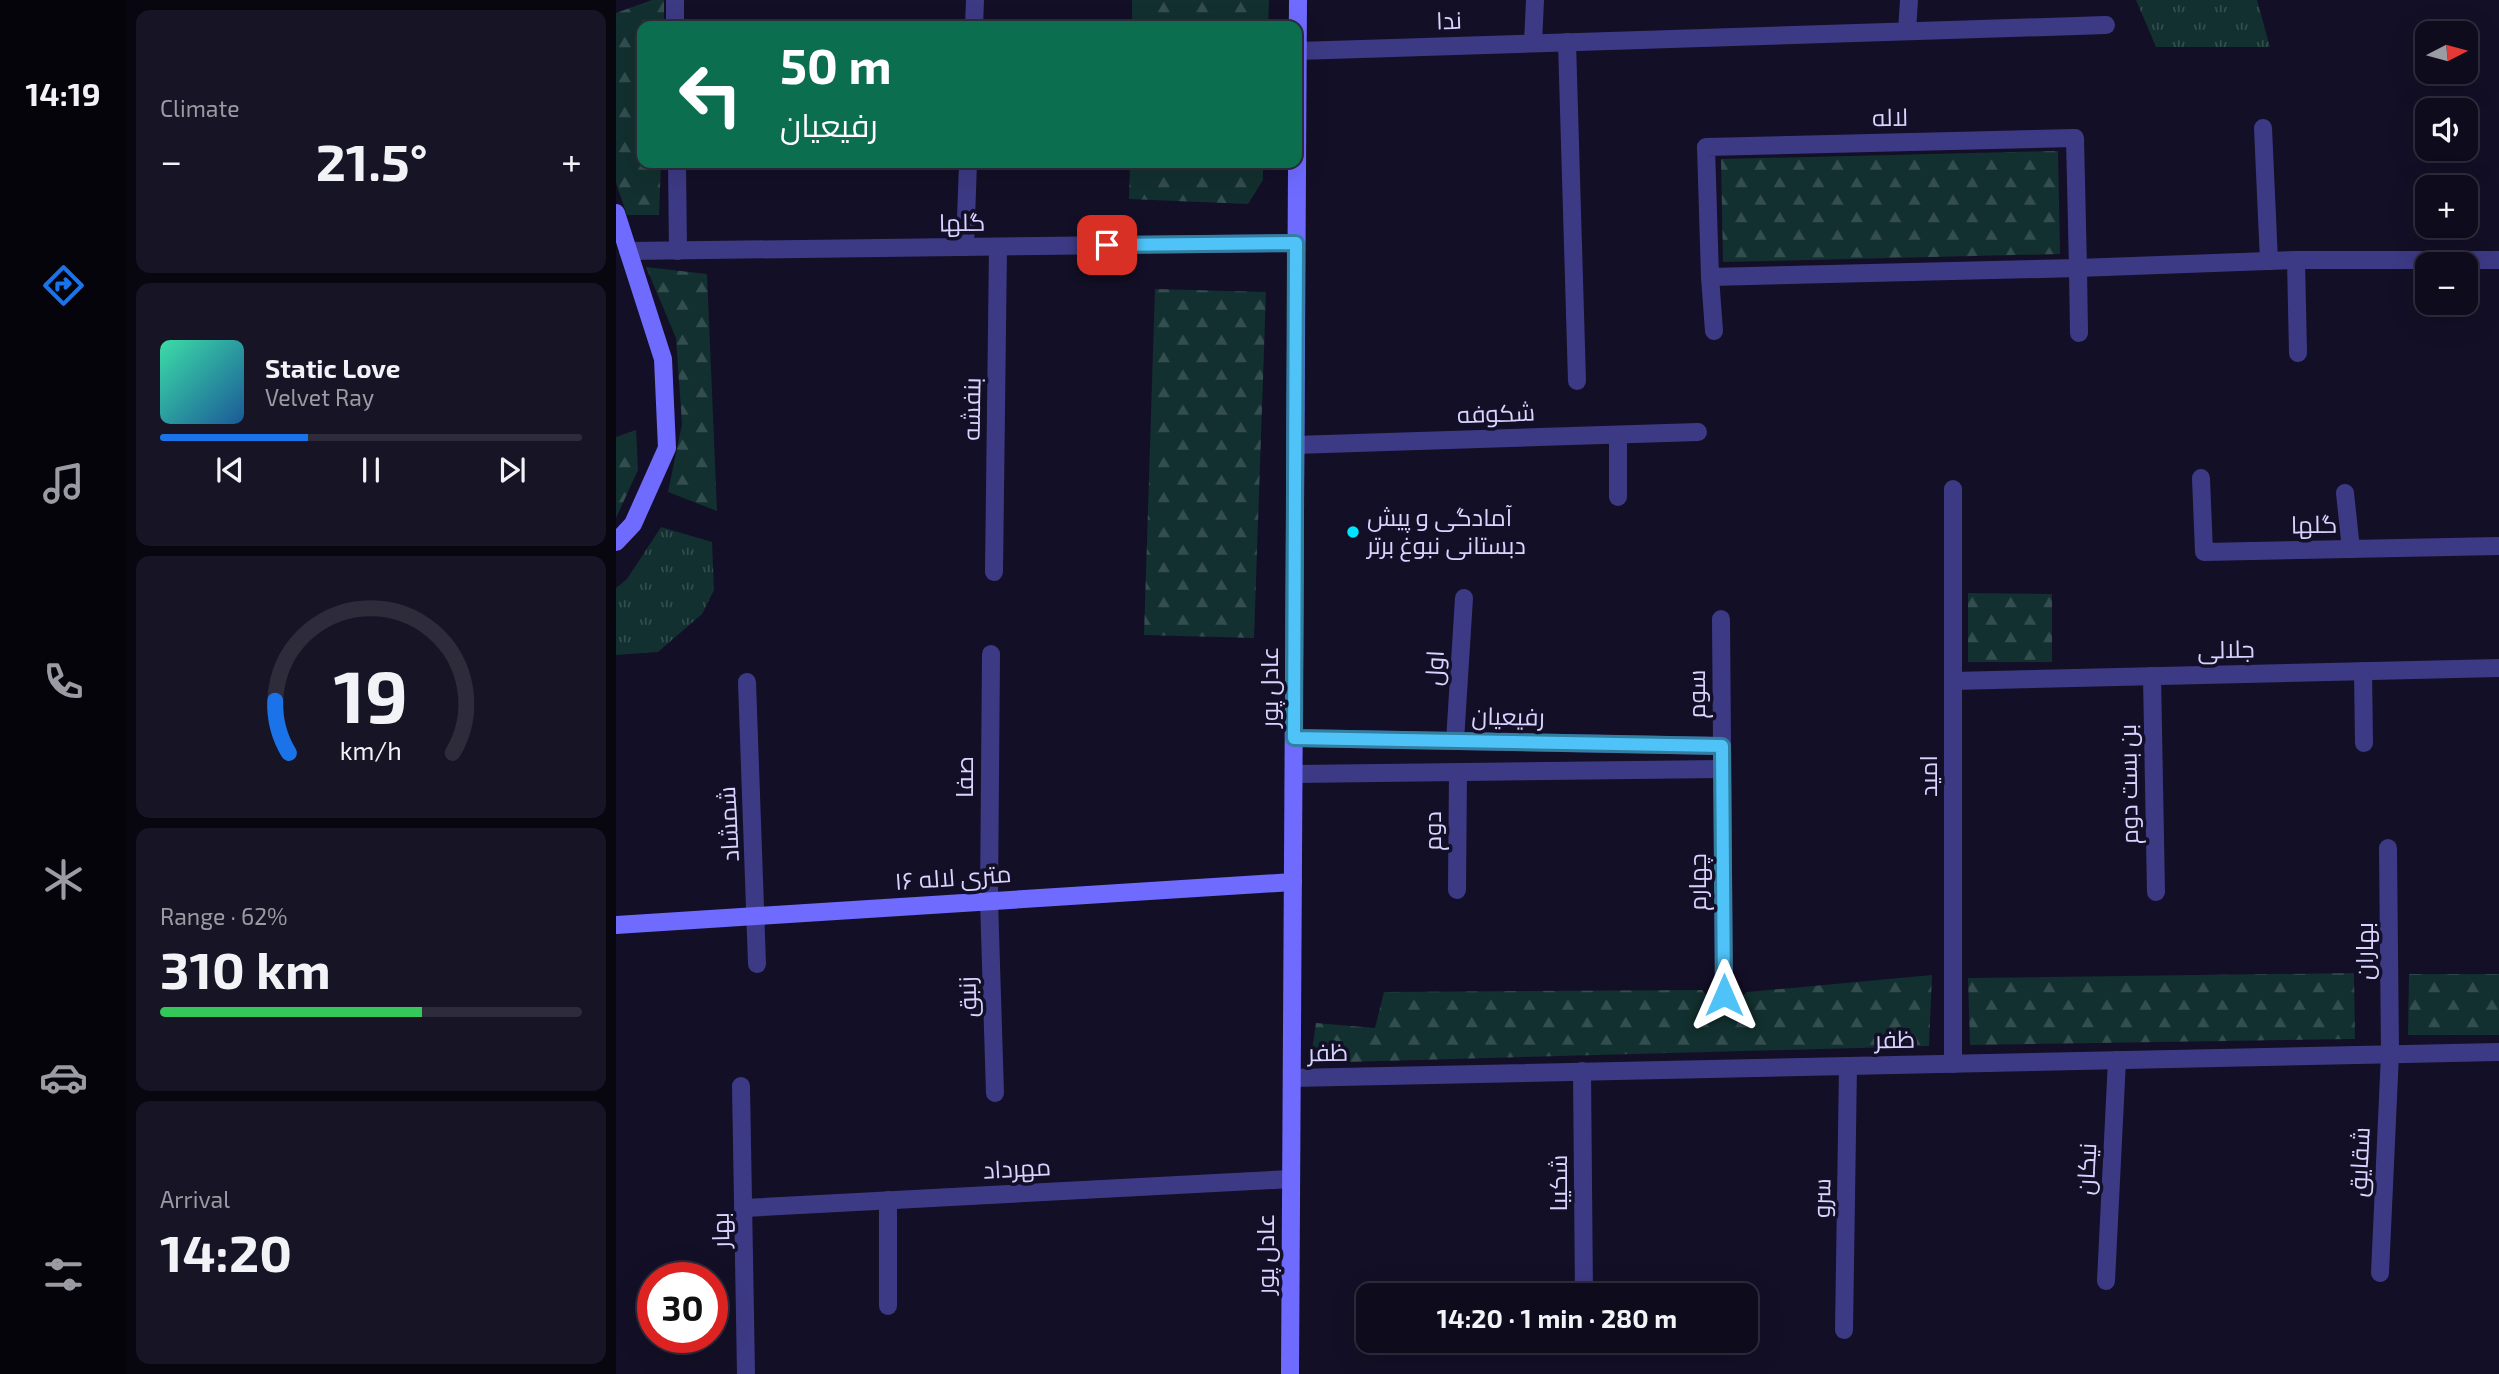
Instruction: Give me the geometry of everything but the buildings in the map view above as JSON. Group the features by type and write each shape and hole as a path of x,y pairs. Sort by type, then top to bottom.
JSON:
{"street":[{"path":"675,0 675,21"},
{"path":"974,21 975,0"},
{"name":"عادل پور","path":"1298,0 1298,21"},
{"path":"1533,43 1535,0"},
{"path":"1907,32 1909,0"},
{"name":"ندا","path":"1302,51 2106,25"},
{"path":"1567,42 1577,381"},
{"path":"2263,128 2269,261"},
{"name":"لاله","path":"1714,331 1706,147 2075,138 2079,333"},
{"path":"677,168 678,251"},
{"path":"965,247 968,168"},
{"name":"عادل پور","path":"1290,1374 1297,168"},
{"path":"616,213 663,359 667,448 633,524 616,542"},
{"name":"گلها","path":"628,251 1296,243"},
{"name":"بنفشه","path":"994,572 998,247"},
{"path":"2296,260 2298,354"},
{"path":"1710,277 2296,260 2499,260"},
{"name":"شکوفه","path":"1296,445 1698,432"},
{"path":"1618,435 1618,497"},
{"name":"گلها","path":"2201,478 2204,552 2499,546"},
{"name":"امید","path":"1953,1064 1954,489"},
{"path":"2345,494 2351,549"},
{"name":"اول","path":"1455,741 1464,598"},
{"name":"سوم","path":"1721,619 1722,769"},
{"name":"صفا","path":"989,900 991,654"},
{"name":"جلالی","path":"1953,681 2499,668"},
{"path":"2364,671 2364,743"},
{"name":"بن بست دوم","path":"2152,676 2156,892"},
{"name":"شمشاد","path":"747,682 758,915 757,964"},
{"name":"رفیعیان","path":"1294,738 1722,746"},
{"path":"1294,774 1722,769"},
{"name":"چهارم","path":"1722,769 1724,995"},
{"name":"دوم","path":"1457,890 1458,772"},
{"name":"بهاران","path":"2388,848 2390,1054"},
{"name":"۱۶ متری لاله","path":"616,925 1293,882"},
{"name":"زنبق","path":"989,900 995,1093"},
{"name":"ظفر","path":"1292,1078 2499,1052"},
{"name":"شقایق","path":"2380,1273 2390,1054"},
{"name":"نیکان","path":"2106,1281 2118,1060"},
{"name":"سرو","path":"1844,1330 1848,1066"},
{"name":"شکیبا","path":"1582,1071 1584,1283"},
{"name":"بهار","path":"740,1086 745,1208 746,1374"},
{"name":"مهرداد","path":"745,1208 1291,1178"},
{"path":"888,1200 888,1306"}],"green space":[{"path":"652,0 664,0 664,21 637,21 637,168 661,168 659,215 627,215 616,183 616,13"},
{"path":"1132,0 1269,0 1268,21 1132,21"},
{"path":"2136,0 2257,0 2270,47 2156,47"},
{"path":"2058,151 2060,254 1723,262 1721,159"},
{"path":"1130,168 1263,168 1263,180 1248,204 1129,199"},
{"path":"646,267 707,274 717,511 668,492 682,424 676,338"},
{"path":"1155,289 1266,292 1254,638 1144,635"},
{"path":"636,430 638,470 616,518 616,437"},
{"path":"661,527 712,542 714,590 702,614 658,652 616,655 616,588 627,579"},
{"path":"1968,593 2052,594 2052,662 1968,662"},
{"path":"2354,973 2355,1039 1970,1045 1968,978"},
{"path":"2409,974 2499,974 2499,1035 2408,1035"},
{"path":"1932,975 1929,1046 1310,1063 1316,1023 1375,1028 1384,992 1702,990 1711,1001 1733,1005 1747,992"}],"place":[{"name":"آمادگی و پیش دبستانی نبوغ برتر","path":"1353,532"}],"route":[{"path":"1107,245 1296,243 1294,738 1722,746 1724,995"}]}
